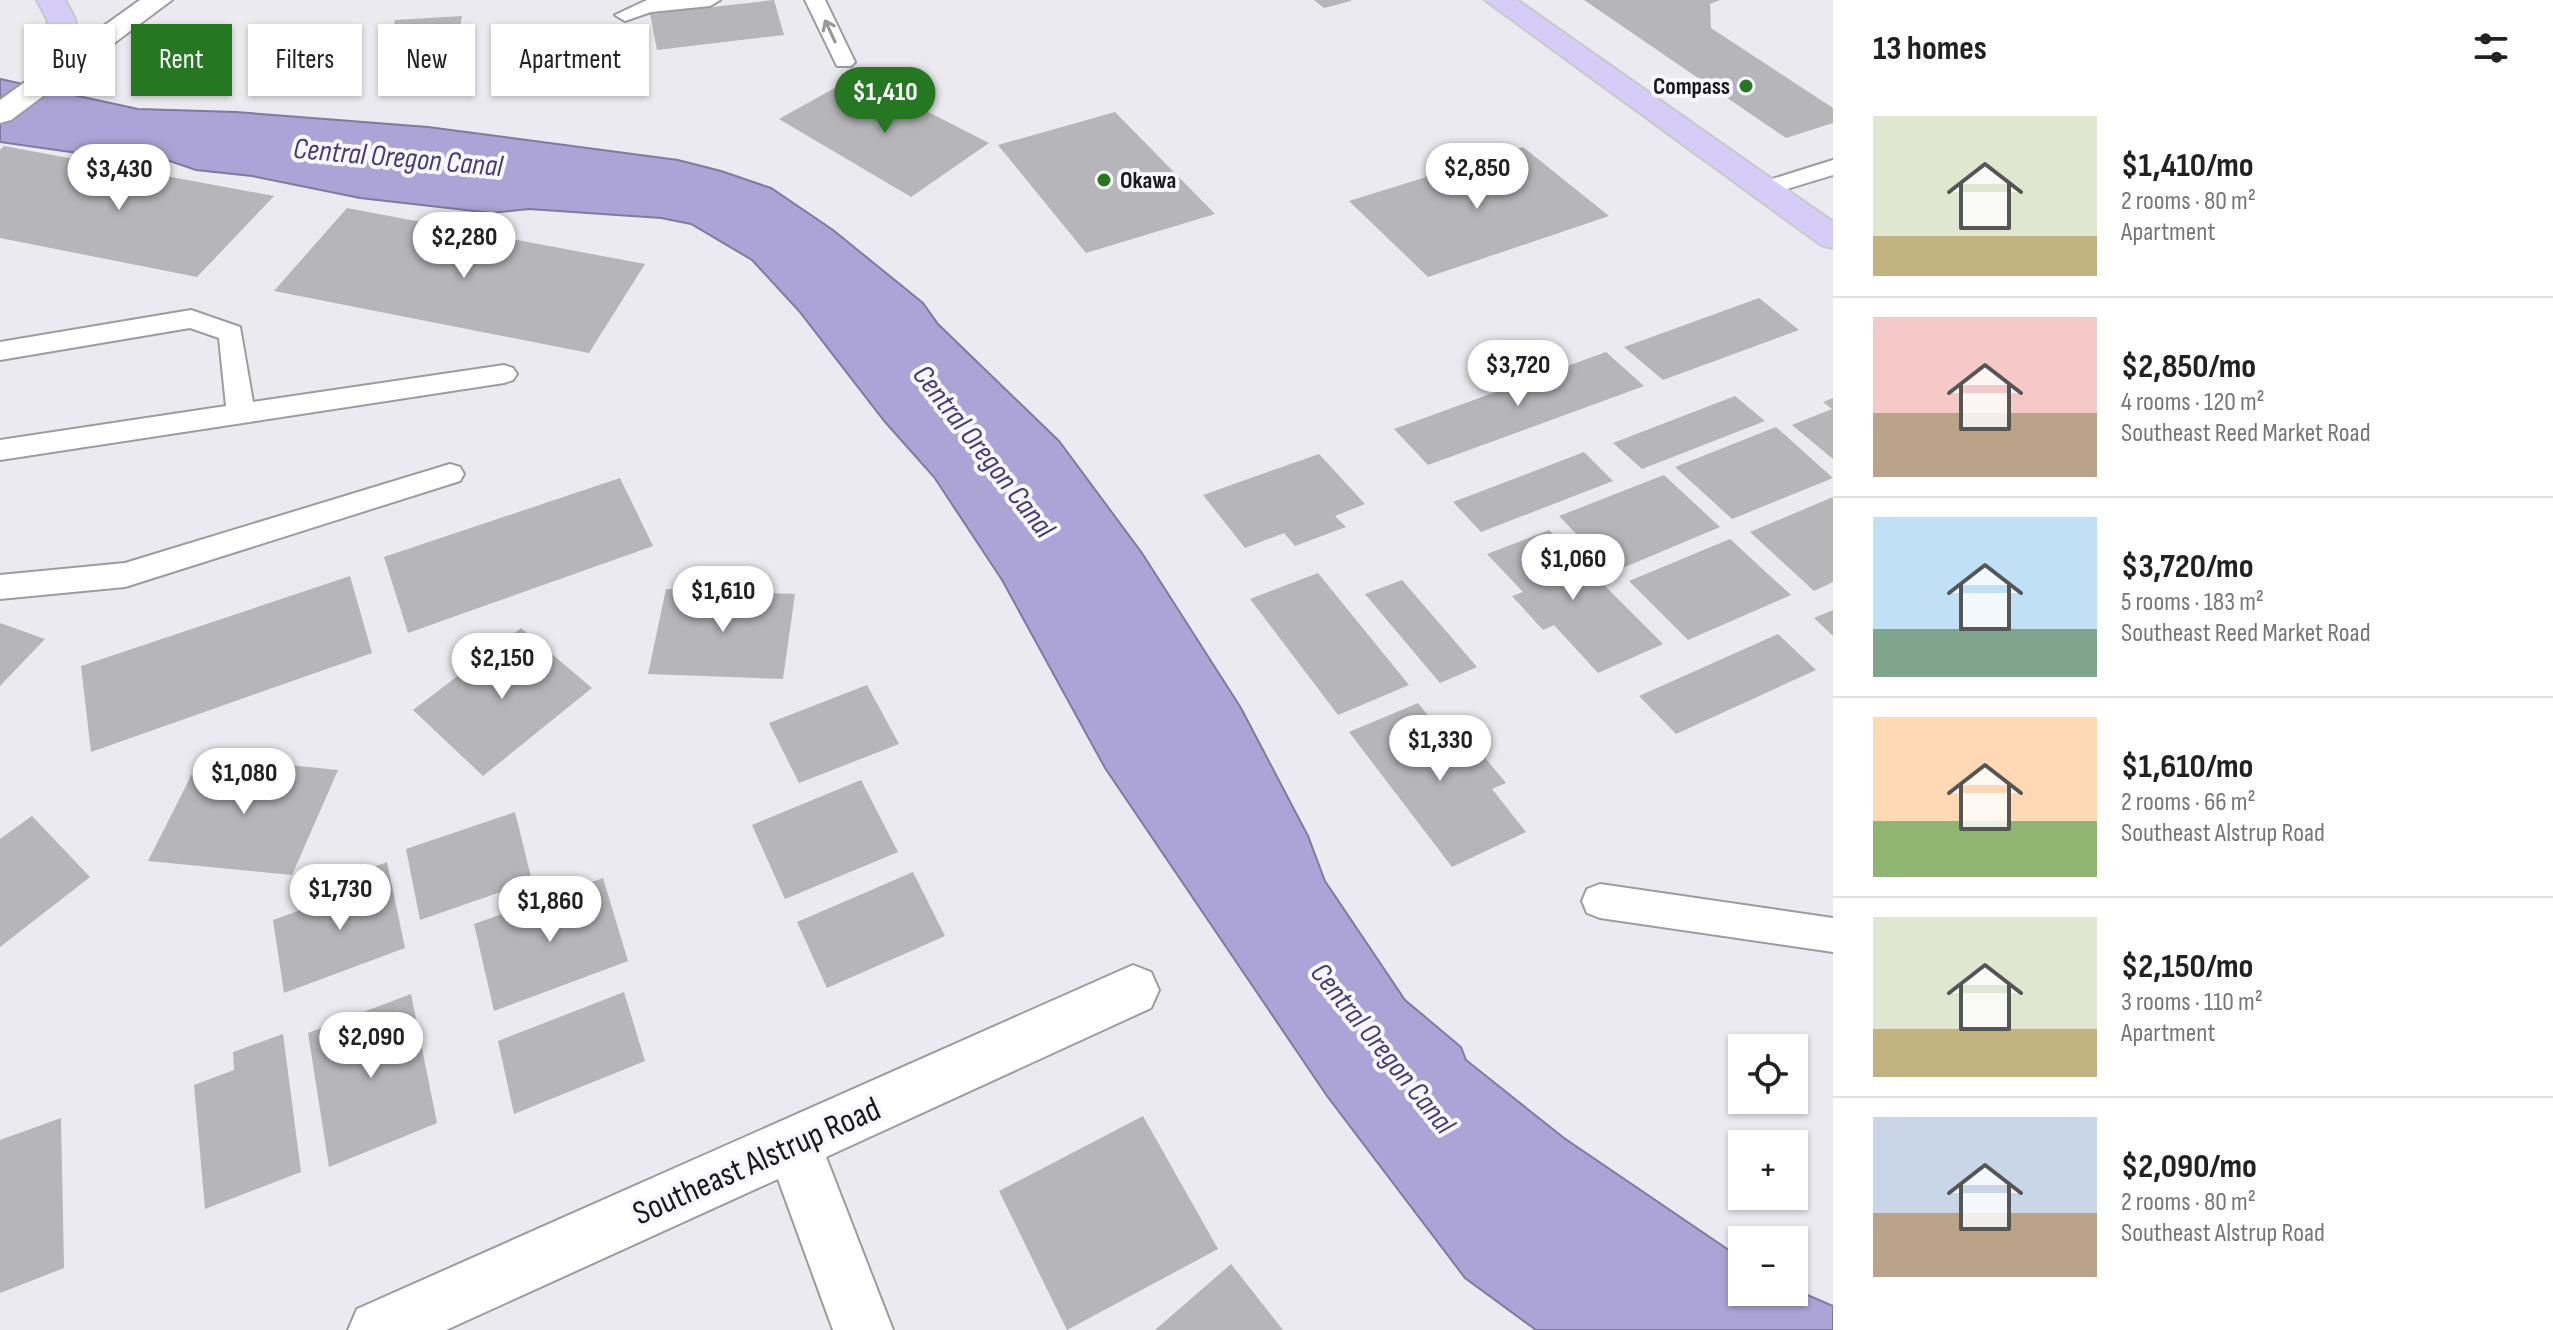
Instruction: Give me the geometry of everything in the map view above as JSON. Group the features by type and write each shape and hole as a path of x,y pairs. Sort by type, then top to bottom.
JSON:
{"main road":[{"path":"51,0 61,24"},
{"path":"1499,0 1833,238"}],"street":[{"path":"115,31 158,0"},
{"path":"0,114 25,96"},
{"name":"Southeast Alstrup Road","path":"378,1330 1133,990"},
{"path":"793,1144 863,1330"}],"lane":[{"path":"625,15 647,6 710,0"},
{"path":"815,0 844,62"},
{"path":"1764,189 1833,167"},
{"path":"0,351 191,319 231,333 241,414"},
{"path":"0,450 504,374"},
{"path":"0,587 125,575 450,474"},
{"path":"1600,901 1833,935"}],"water":[{"name":"Central Oregon Canal","path":"0,79 24,84 24,96 78,96 138,109 236,112 428,127 678,160 771,188 833,230 923,303 938,324 1059,441 1142,553 1241,708 1308,836 1325,881 1405,1000 1461,1047 1466,1060 1564,1138 1728,1249 1728,1306 1808,1306 1808,1295 1833,1306 1833,1330 1536,1330 1465,1278 1327,1096 1105,768 1002,580 934,477 885,422 799,311 752,260 691,224 661,218 529,209 492,213 360,198 252,176 196,170 155,156 127,160 0,142"}],"building":[{"path":"774,0 784,35 657,50 650,14"},
{"path":"1314,0 1351,0 1351,1 1324,8"},
{"path":"1584,0 1720,0 1710,4 1711,28 1833,108 1833,123 1786,138"},
{"path":"462,16 461,24 394,24 395,20"},
{"path":"858,75 989,143 911,197 779,119"},
{"name":"Okawa","path":"1115,112 1215,214 1086,253 998,145"},
{"path":"4,146 274,196 197,277 0,238 0,150"},
{"path":"1523,147 1609,216 1428,277 1349,201"},
{"path":"347,208 645,264 589,353 274,291"},
{"path":"1759,298 1799,330 1663,380 1624,347"},
{"path":"1606,352 1644,386 1428,465 1394,429"},
{"path":"1735,396 1765,421 1642,469 1613,443"},
{"path":"1833,398 1833,459 1792,425 1832,409 1823,402"},
{"path":"1776,427 1833,478 1732,519 1675,467"},
{"path":"1584,452 1613,481 1481,532 1453,502"},
{"path":"1319,454 1365,504 1335,516 1346,527 1295,546 1284,533 1245,548 1203,495"},
{"path":"1664,475 1720,527 1613,572 1559,516"},
{"path":"620,478 653,546 408,633 384,557"},
{"path":"1833,497 1833,582 1814,591 1750,532"},
{"path":"1549,530 1663,644 1598,673 1554,625 1543,630 1512,596 1523,592 1487,554"},
{"path":"1730,539 1791,595 1688,640 1629,581"},
{"path":"1318,573 1409,685 1338,715 1250,599"},
{"path":"350,576 372,653 91,752 81,666"},
{"path":"1402,580 1477,667 1440,683 1365,594"},
{"path":"666,589 795,594 783,679 648,674"},
{"path":"1833,610 1833,636 1814,618"},
{"path":"0,623 45,639 0,686"},
{"path":"521,628 592,688 483,776 413,710"},
{"path":"1778,634 1816,670 1676,734 1639,696"},
{"path":"867,685 899,744 799,783 769,723"},
{"path":"1418,703 1443,734 1459,727 1506,783 1492,789 1526,832 1452,867 1349,732"},
{"path":"201,756 338,770 292,875 148,861"},
{"path":"861,780 898,852 785,899 752,825"},
{"path":"515,812 532,881 420,920 406,849"},
{"path":"32,816 90,877 0,947 0,839"},
{"path":"387,862 405,948 284,993 273,920 359,889 357,873"},
{"path":"913,872 945,936 827,988 797,922"},
{"path":"603,878 628,961 494,1011 474,924"},
{"path":"624,992 645,1061 514,1114 498,1041"},
{"path":"411,994 437,1123 329,1167 308,1033"},
{"path":"283,1034 301,1172 205,1209 194,1085 234,1070 233,1052"},
{"path":"1143,1116 1218,1249 1067,1330 999,1191"},
{"path":"61,1118 64,1268 0,1293 0,1140"},
{"path":"1231,1264 1283,1330 1155,1330"}],"place":[{"name":"Compass","path":"1746,86"},
{"name":"Okawa","path":"1104,180"}]}
